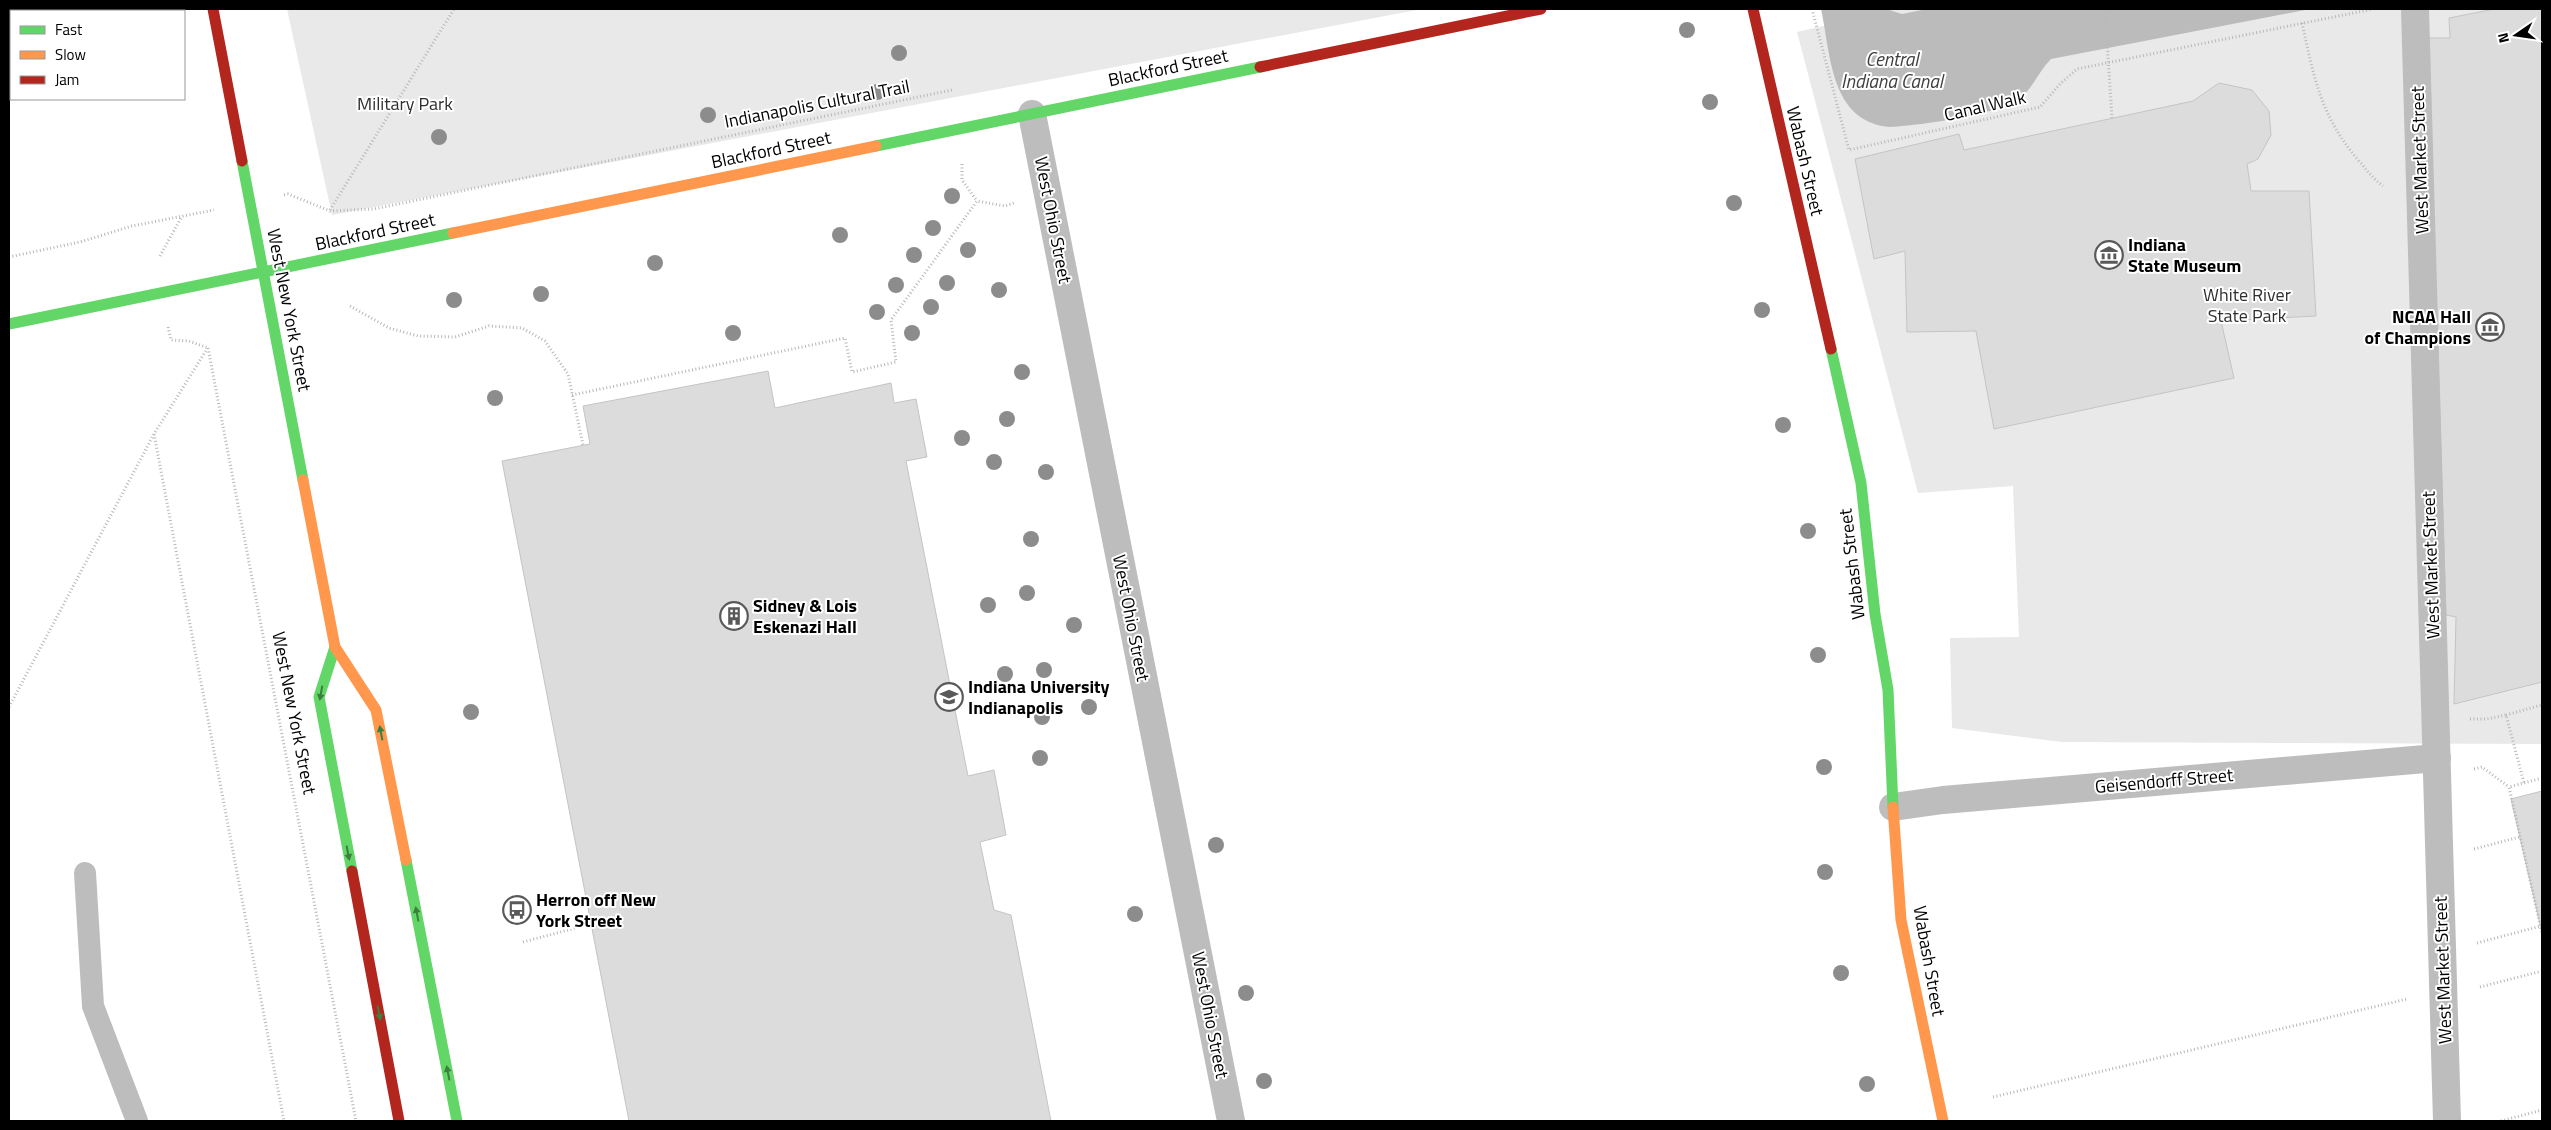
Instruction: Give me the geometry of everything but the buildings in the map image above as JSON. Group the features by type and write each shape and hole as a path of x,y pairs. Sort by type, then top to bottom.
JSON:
{"street":[{"name":"West New York Street","path":"214,9 335,647 376,710 457,1121"},
{"name":"Blackford Street","path":"9,324 1541,9"},
{"name":"Wabash Street","path":"1753,9 1861,483 1875,614 1888,690 1893,807 1901,920 1943,1121"},
{"name":"West Market Street","path":"2415,9 2447,1121"},
{"name":"West Ohio Street","path":"1032,114 1231,1121"},
{"name":"West New York Street","path":"335,647 319,697 399,1121"},
{"name":"Geisendorff Street","path":"1893,807 1943,800 2437,758"}],"lane":[{"path":"85,873 93,1006 137,1121"}],"path":[{"path":"330,211 454,9"},
{"name":"Canal Walk","path":"1812,9 1849,150 2040,107 2060,84 2077,69 2373,9"},
{"path":"2105,9 2112,118"},
{"path":"2302,23 2312,70 2324,109 2348,148 2377,181 2397,195 2421,206"},
{"name":"Indianapolis Cultural Trail","path":"288,194 330,211 374,209 960,89"},
{"path":"965,160 961,167 962,180 976,201 1006,206 1018,202"},
{"path":"572,395 846,338 852,372 896,362 891,320 976,201"},
{"path":"9,257 80,242 123,228 201,212"},
{"path":"156,262 182,216"},
{"path":"350,306 388,328 418,336 455,337 488,326 522,328 545,341 568,374 583,445"},
{"path":"9,707 154,434 208,348 189,341 171,340"},
{"name":"West New York Street","path":"208,348 239,523 356,1121"},
{"path":"154,434 284,1121"},
{"path":"2435,718 2487,719 2542,705"},
{"path":"2506,715 2524,783"},
{"path":"2542,778 2509,787 2542,932"},
{"path":"2439,859 2520,837"},
{"path":"523,942 591,924"},
{"path":"2442,952 2541,926"},
{"path":"1992,1097 2428,994 2461,992 2542,971"},
{"path":"2501,1121 2542,1110"}],"green space":[{"name":"Military Park","path":"287,9 1422,9 332,215"},
{"name":"White River State Park","path":"1884,9 2542,9 2542,744 2062,742 1952,728 1950,638 2019,637 2013,486 1918,493 1797,32 1884,12"}],"water":[{"name":"Central Indiana Canal","path":"1821,9 1886,9 1902,14 1927,9 2310,9 2051,59 2023,96 1999,108 1959,118 1889,127 1870,122 1855,112 1844,99 1831,65"}],"traffic: fast":[{"path":"876,146 1260,67"},
{"path":"242,161 303,480"},
{"path":"9,324 453,233"},
{"path":"1831,349 1861,483 1875,614 1888,690 1893,807"},
{"path":"335,647 319,697 352,871"},
{"path":"406,860 457,1121"}],"traffic: slow":[{"path":"453,233 876,146"},
{"path":"303,480 335,647 376,710 406,860"},
{"path":"1893,807 1901,920 1943,1121"}],"traffic: jam":[{"path":"213,9 242,161"},
{"path":"1260,67 1541,9"},
{"path":"1753,9 1831,349"},
{"path":"352,871 399,1121"}],"place":[{"name":"Indiana State Museum","path":"2109,255"},
{"name":"NCAA Hall of Champions","path":"2490,327"},
{"name":"Sidney & Lois Eskenazi Hall","path":"734,616"},
{"name":"Indiana University Indianapolis","path":"949,697"},
{"name":"Herron off New York Street","path":"517,910"}]}
